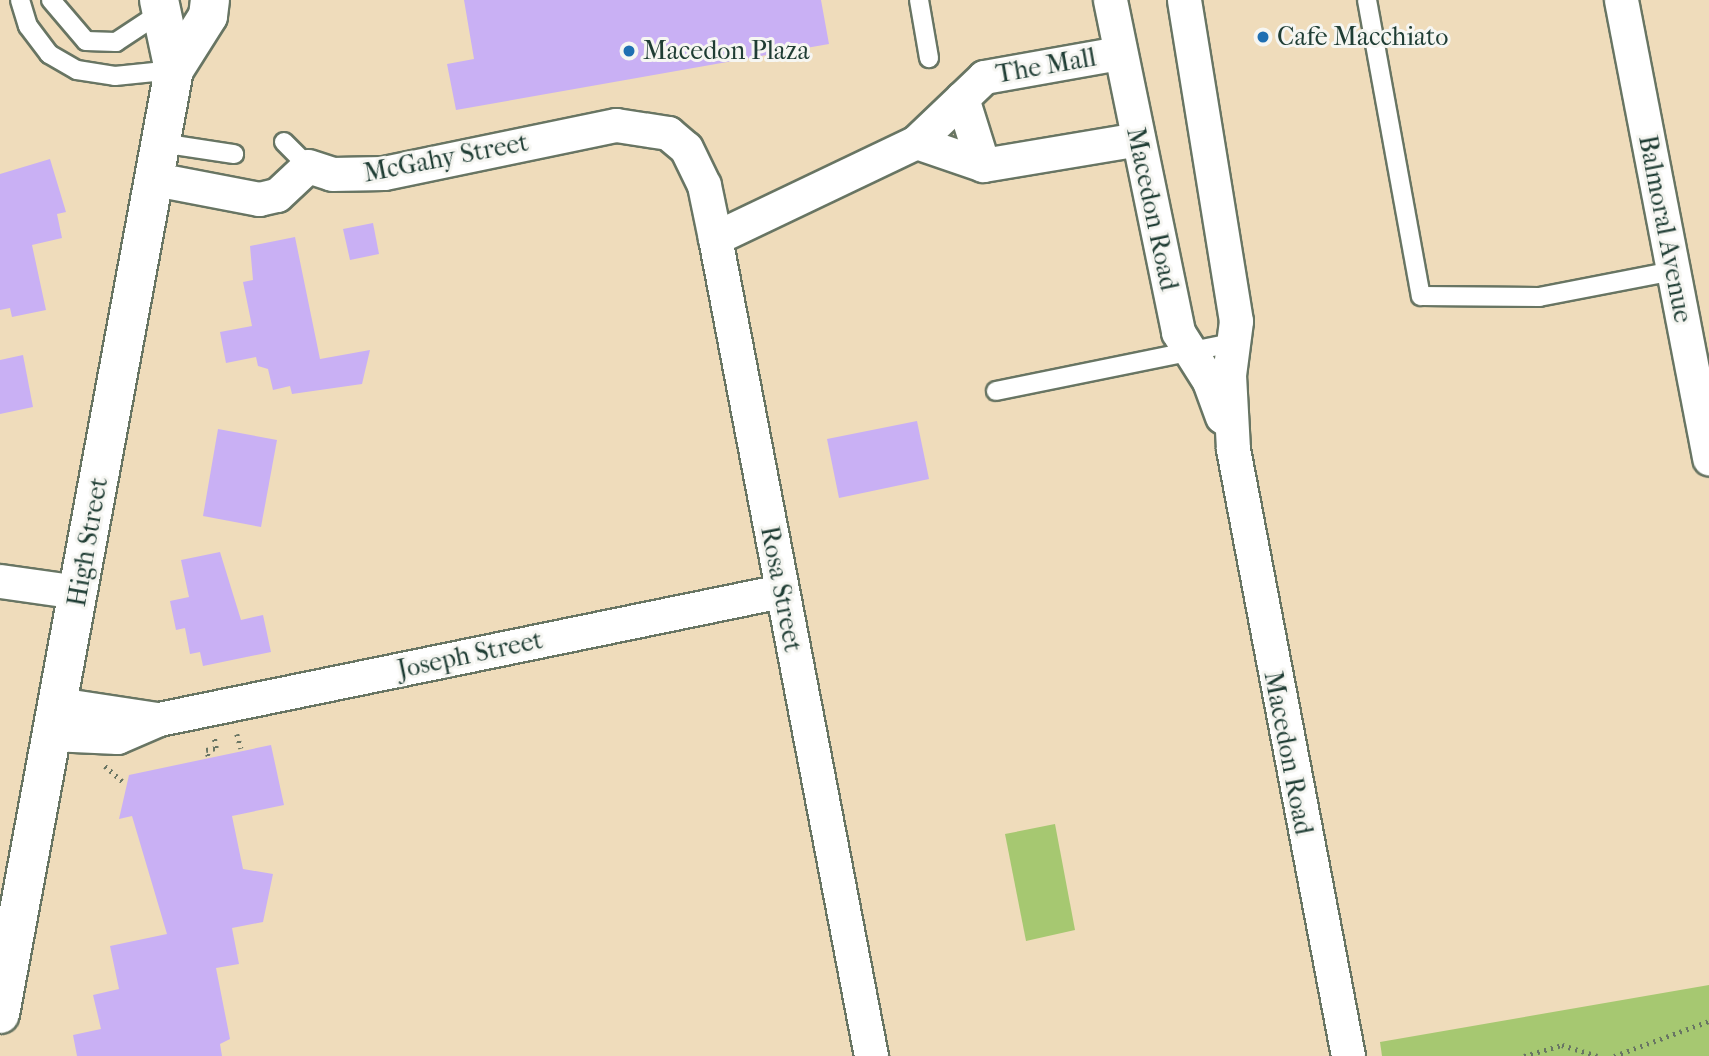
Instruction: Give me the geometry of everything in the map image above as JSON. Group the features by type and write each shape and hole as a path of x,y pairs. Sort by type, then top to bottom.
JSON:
{"main road":[{"name":"High Street","path":"0,1014 174,70 208,16 210,0"},
{"name":"High Street","path":"158,8 174,70"}],"street":[{"name":"Macedon Road","path":"1110,0 1178,332 1209,381 1233,449 1348,1056"},
{"name":"Macedon Road","path":"1184,0 1236,321 1232,343 1233,449"},
{"name":"Balmoral Avenue","path":"1621,0 1709,458"},
{"name":"The Mall","path":"715,238 916,142 984,77 1119,53"},
{"path":"962,98 983,165"},
{"name":"McGahy Street","path":"308,166 357,176 616,125 668,133"},
{"name":"Rosa Street","path":"668,133 696,163 715,238 871,1056"},
{"path":"916,142 983,165 1138,139"},
{"path":"158,161 259,199 277,195 308,166"},
{"path":"0,581 78,592"},
{"name":"Joseph Street","path":"54,719 159,719 781,591"}],"lane":[{"path":"20,0 28,26 49,54 77,70 115,76 174,70"},
{"path":"51,0 86,41 116,42 158,8"},
{"path":"919,0 929,58"},
{"path":"1367,0 1421,296 1539,297 1673,271"},
{"path":"284,142 308,166"},
{"path":"158,161 234,154"},
{"path":"996,391 1232,343"}],"path":[{"path":"208,756 215,740"},
{"path":"239,741 241,748"},
{"path":"108,772 122,780"},
{"path":"1614,1056 1709,1021"},
{"path":"1524,1056 1553,1045 1597,1056"}],"green space":[{"path":"1055,824 1075,930 1026,941 1005,834"},
{"path":"1709,985 1709,1056 1382,1056 1380,1042"}],"building":[{"name":"Macedon Plaza","path":"464,0 821,0 829,44 456,110 447,64 474,59"},
{"path":"50,159 66,212 57,214 62,238 32,245 46,310 12,317 10,308 0,310 0,174"},
{"path":"373,223 379,254 350,260 343,229"},
{"path":"295,237 320,359 370,350 362,384 292,394 290,386 273,390 268,369 258,366 256,357 226,363 220,332 252,326 243,282 253,280 250,246"},
{"path":"23,355 33,407 0,414 0,360"},
{"path":"917,421 929,479 839,498 827,439"},
{"path":"218,429 277,440 261,527 203,516"},
{"path":"220,552 241,620 263,615 271,652 203,666 200,652 190,654 185,628 176,630 170,601 189,597 181,560"},
{"path":"271,745 284,805 232,816 243,869 273,874 263,922 232,928 239,964 216,968 230,1039 220,1044 222,1056 77,1056 73,1035 101,1029 93,995 119,989 110,946 167,934 132,816 119,819 129,775"}],"place":[{"name":"Cafe Macchiato","path":"1263,37"},
{"name":"Macedon Plaza","path":"629,51"}]}
